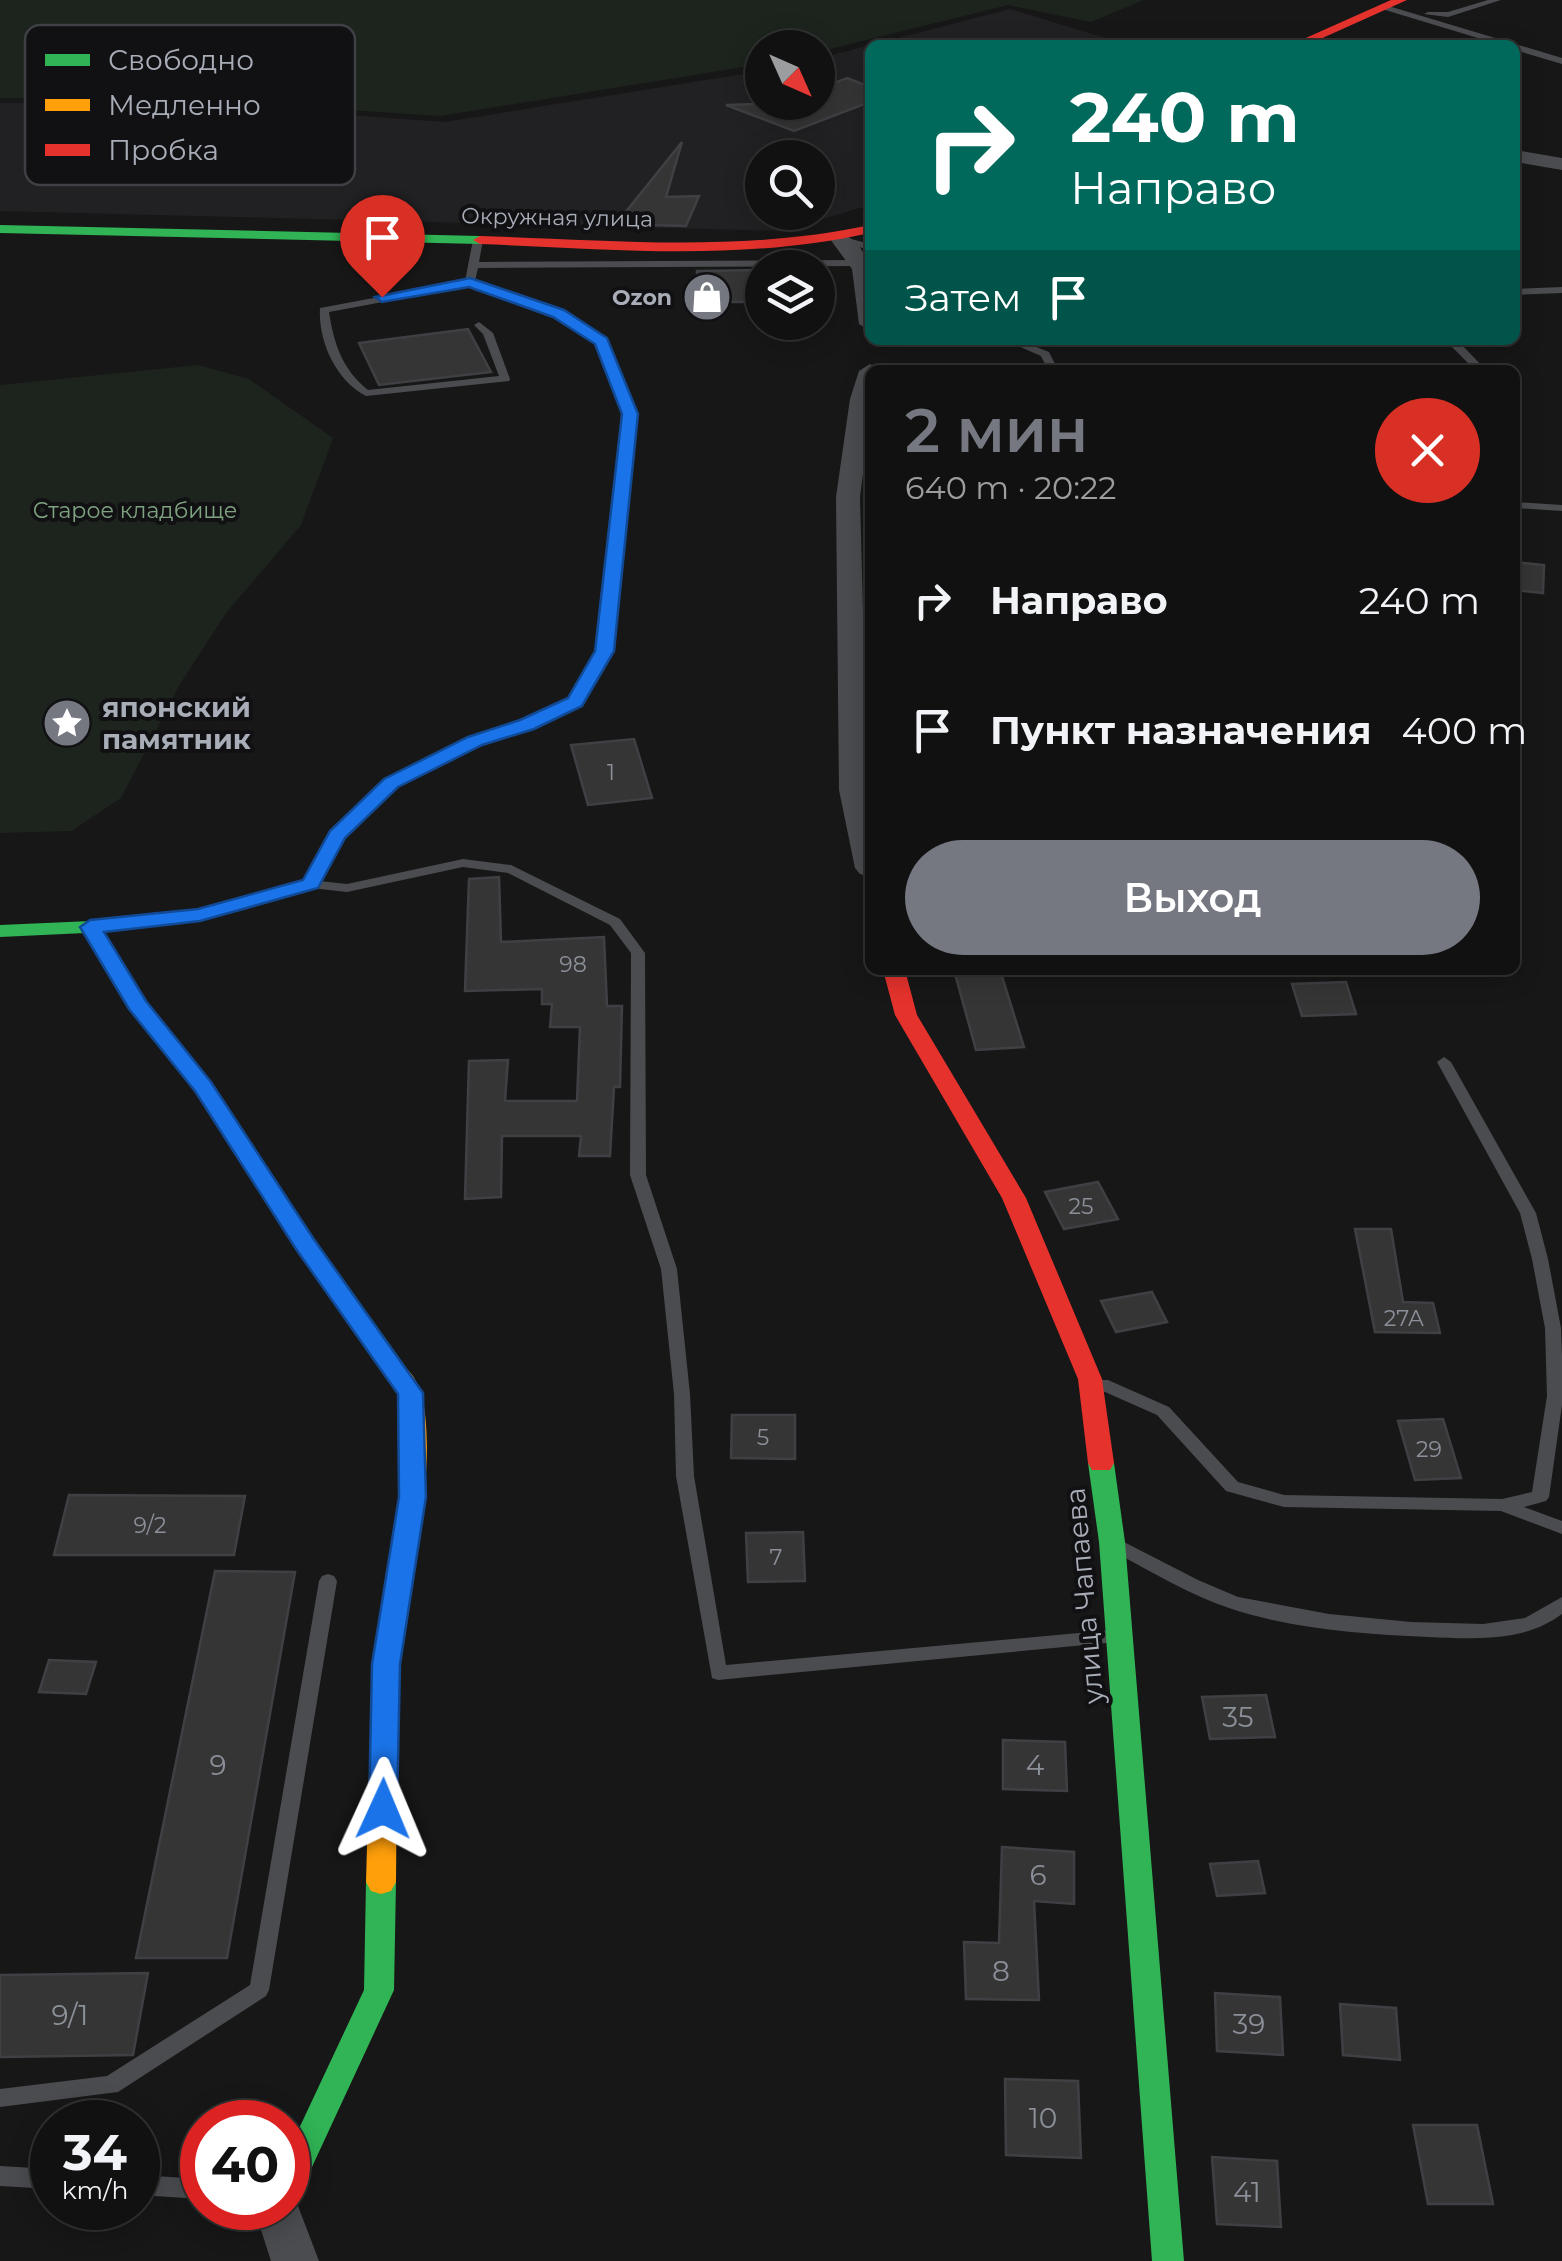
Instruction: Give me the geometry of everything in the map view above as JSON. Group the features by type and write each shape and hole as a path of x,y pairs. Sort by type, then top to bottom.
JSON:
{"street":[{"path":"1308,40 1393,3"},
{"path":"1520,157 1562,164"},
{"name":"Окружная улица","path":"0,229 668,245 794,244 840,239 865,231"},
{"path":"840,239 864,255 865,284"},
{"path":"865,387 848,497 861,662 853,790 865,845"},
{"path":"0,931 90,927 137,1004 203,1087 304,1243 411,1393 412,1497 386,1664 379,1990 310,2135"},
{"name":"улица Чапаева","path":"895,975 906,1015 1014,1198 1090,1380 1112,1542 1168,2261"},
{"path":"286,2230 295,2261"}],"lane":[{"path":"1393,3 1448,15 1496,0"},
{"path":"1393,3 1495,40"},
{"path":"1520,48 1562,61"},
{"path":"470,282 478,240"},
{"path":"474,265 652,268 697,262 864,255"},
{"path":"311,884 337,836 391,783 475,741 527,724 575,702 604,651 630,414 602,342 558,314 470,282 324,310 328,334 344,377 366,394 505,379 488,334 480,326"},
{"path":"1520,292 1562,290"},
{"path":"1022,345 1045,354 1050,365"},
{"path":"1456,345 1475,365"},
{"path":"1520,506 1562,508"},
{"path":"90,927 200,915 311,884 347,888 463,863 511,869 615,922 638,953 638,1175 670,1269 686,1476 718,1673 1119,1636"},
{"path":"1090,1380 1163,1411 1232,1487 1284,1500 1502,1506 1540,1497 1555,1396 1553,1328 1528,1213 1444,1062"},
{"path":"1502,1506 1562,1528"},
{"path":"1112,1542 1236,1604 1303,1617 1432,1628 1506,1629 1546,1619 1562,1604"},
{"path":"0,2098 111,2085 259,1990 328,1580"},
{"path":"0,2176 30,2178"}],"shaded area":[{"path":"1010,9 1112,40 890,40"},
{"path":"865,46 865,206 835,215 835,140 745,140 745,230 785,230 782,231 0,211 0,103 25,103 25,185 355,185 355,116 445,122 745,74 745,120 835,120 835,54"}],"green space":[{"path":"0,0 1144,0 1091,22 1008,5 835,48 835,30 745,30 745,67 440,116 355,110 355,25 25,25 25,98 0,98"},
{"name":"Старое кладбище","path":"198,365 249,379 333,438 301,525 226,613 180,684 121,798 71,831 0,833 0,385"}],"building":[{"path":"847,78 865,85 865,104 835,115 835,83"},
{"path":"745,104 745,112 726,105"},
{"path":"765,120 823,120 794,131"},
{"path":"682,142 666,197 699,196 686,226 616,224"},
{"path":"745,270 745,302 697,302 697,271"},
{"path":"468,329 491,372 379,385 359,343"},
{"path":"1520,563 1544,565 1543,593 1520,591"},
{"path":"634,739 652,798 588,805 571,745"},
{"path":"499,877 501,942 604,937 607,1006 622,1006 620,1087 614,1087 610,1156 579,1156 581,1136 502,1136 501,1197 465,1199 469,1061 508,1060 505,1101 577,1101 580,1027 550,1027 552,1004 542,1004 542,989 465,991 469,879"},
{"path":"955,975 1002,975 1024,1047 976,1050"},
{"path":"1346,982 1356,1014 1302,1016 1292,984"},
{"path":"1098,1182 1118,1219 1064,1229 1045,1192"},
{"path":"1355,1229 1391,1229 1403,1302 1433,1303 1440,1333 1375,1332"},
{"path":"1152,1292 1167,1322 1116,1332 1101,1301"},
{"path":"732,1415 795,1415 795,1459 731,1458"},
{"path":"1443,1419 1461,1478 1415,1480 1398,1421"},
{"path":"69,1495 245,1496 234,1555 54,1555"},
{"path":"803,1532 805,1581 748,1582 746,1533"},
{"path":"215,1571 295,1572 227,1958 136,1958"},
{"path":"49,1660 96,1662 86,1694 39,1692"},
{"path":"1266,1695 1275,1737 1210,1739 1202,1697"},
{"path":"1003,1740 1065,1742 1067,1791 1003,1789"},
{"path":"1002,1847 1074,1852 1074,1904 1034,1901 1039,2000 966,1999 964,1942 999,1943"},
{"path":"1258,1861 1265,1893 1217,1896 1210,1864"},
{"path":"148,1973 133,2055 0,2057 0,1975"},
{"path":"1215,1993 1280,1997 1283,2055 1217,2051"},
{"path":"1340,2004 1396,2008 1400,2060 1343,2055"},
{"path":"1005,2079 1078,2081 1081,2158 1006,2155"},
{"path":"1413,2125 1477,2125 1493,2204 1428,2204"},
{"path":"1212,2157 1277,2161 1281,2227 1217,2224"}],"traffic: fast":[{"path":"0,229 480,240"},
{"path":"0,931 91,927 137,1004 203,1087 305,1243 396,1372"},
{"path":"1101,1463 1112,1542 1168,2261"},
{"path":"310,2138 379,1990 381,1882"}],"traffic: slow":[{"path":"381,1882 386,1664 413,1497 411,1393 396,1372"}],"traffic: jam":[{"path":"1308,40 1401,0"},
{"path":"480,240 725,248 822,239 865,230"},
{"path":"895,975 906,1015 1014,1198 1090,1379 1101,1463"}],"place":[{"name":"Ozon","path":"707,297"},
{"name":"японский памятник","path":"67,723"}],"route":[{"path":"382,297 470,282 558,314 602,342 630,414 604,651 575,702 527,724 475,741 391,783 337,836 311,884 200,915 90,927 137,1004 203,1087 304,1243 411,1393 412,1497 386,1664 383,1809"}]}
